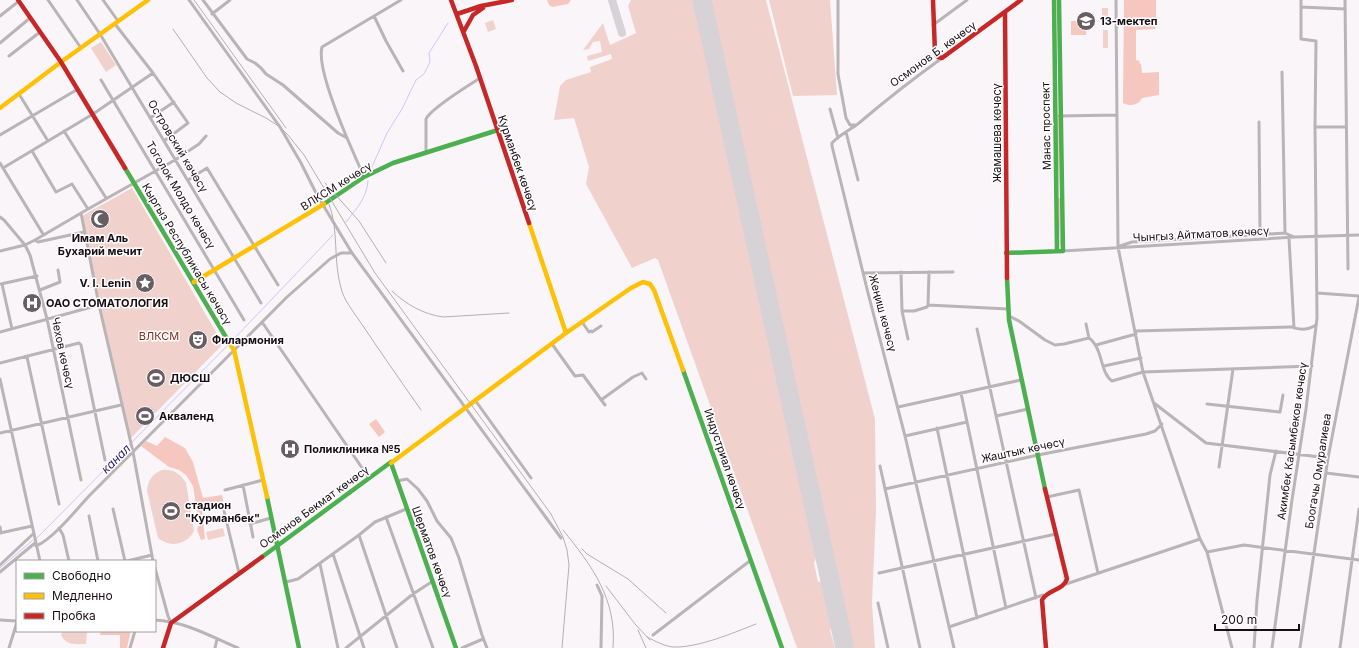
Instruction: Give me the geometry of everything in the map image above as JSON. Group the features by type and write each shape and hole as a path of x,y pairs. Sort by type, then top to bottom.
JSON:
{"main road":[{"name":"Кыргыз Республикасы көчөсү","path":"19,0 78,89 234,350 278,544 299,648"},
{"path":"0,108 61,62 148,0"},
{"name":"Курманбек көчөсү","path":"452,0 498,130 566,333"},
{"path":"464,31 473,15 494,2 512,0"},
{"path":"933,0 935,53 938,58 942,58"},
{"name":"Осмонов Б. көчөсү","path":"942,58 1021,0"},
{"path":"1006,253 1063,251 1061,116 1057,68 1056,8 1054,0"},
{"path":"1056,8 1059,0"},
{"path":"457,14 481,6 489,5"},
{"name":"Жамашева көчөсү","path":"1005,12 1006,253 1008,316 1047,497 1067,579 1066,584"},
{"name":"Манас проспект","path":"1057,68 1057,251"},
{"name":"ВЛКСМ көчөсү","path":"194,282 323,204 364,177 393,163 498,130"},
{"name":"Осмонов Бекмат көчөсү","path":"171,623 566,333 631,288 643,282"},
{"name":"Индустриал көчөсү","path":"643,282 650,284 659,299 782,648"},
{"name":"Шерматов көчөсү","path":"391,462 406,509 456,648"},
{"path":"1046,648 1042,605 1043,595 1064,587 1066,584"},
{"path":"163,648 171,623"}],"street":[{"path":"0,15 19,0"},
{"path":"48,0 81,48"},
{"name":"Островский көчөсү","path":"77,0 100,34 261,303"},
{"path":"103,0 116,23 188,122 164,141"},
{"path":"189,0 280,127 352,253 464,408 561,538"},
{"path":"203,0 247,59 262,68 266,74 283,86 338,133 348,138"},
{"path":"212,14 230,0"},
{"path":"364,177 334,103 324,70 321,50 322,47 401,0"},
{"path":"838,0 838,74 846,118 850,125 856,124"},
{"path":"933,25 967,0"},
{"path":"1116,0 1118,247 1143,372 1200,539 1207,552 1232,648"},
{"path":"1301,0 1301,7 1345,9"},
{"path":"1345,0 1345,127 1348,269"},
{"name":"Акимбек Касымбеков көчөсү","path":"1272,648 1312,366 1316,325 1316,41 1301,39 1301,7"},
{"path":"374,16 403,71"},
{"path":"0,43 30,18"},
{"path":"9,56 40,32"},
{"name":"Осмонов Б. көчөсү","path":"856,124 899,89 942,58"},
{"path":"1282,72 1285,232"},
{"path":"3,168 93,114 153,73"},
{"path":"426,152 427,116 480,78"},
{"name":"Тоголок Молдо көчөсү","path":"101,80 244,320"},
{"path":"0,135 78,89"},
{"path":"19,94 48,141"},
{"path":"150,118 174,102"},
{"path":"830,109 838,138 856,124"},
{"path":"1056,116 1117,115"},
{"path":"1259,122 1260,234"},
{"path":"1315,127 1345,127"},
{"path":"64,131 106,198"},
{"path":"846,132 858,180"},
{"path":"0,251 25,245 35,240 88,208 175,160 199,144 206,136"},
{"name":"Жеңиш көчөсү","path":"838,138 832,143 832,149 898,407 954,648"},
{"path":"32,151 56,192 72,184 88,208"},
{"path":"0,163 44,234"},
{"path":"188,180 207,168 278,285"},
{"path":"1056,196 1062,196"},
{"path":"81,213 99,305 133,452 153,560"},
{"name":"Чехов көчөсү","path":"0,217 25,245 37,276 82,480"},
{"path":"35,240 38,242 84,232"},
{"name":"Чынгыз Айтматов көчөсү","path":"1118,247 1132,242 1285,232 1295,237"},
{"name":"Чынгыз Айтматов көчөсү","path":"1118,247 1132,248 1295,237 1359,235"},
{"path":"1289,238 1294,328"},
{"path":"1063,251 1118,247"},
{"path":"0,572 36,544 42,544 59,528 262,322 330,258 341,253 352,253"},
{"path":"40,290 60,282 58,270"},
{"path":"901,272 902,312 908,340"},
{"path":"928,305 929,272"},
{"path":"863,273 953,272"},
{"path":"12,328 1,284 37,276"},
{"path":"1317,293 1359,297"},
{"name":"Боогачы Омуралиева","path":"1300,648 1328,458 1359,297"},
{"path":"0,332 99,305"},
{"path":"902,312 914,311 927,307 928,305 1008,309"},
{"path":"1008,316 1054,345 1089,338"},
{"path":"262,322 369,478"},
{"path":"582,322 589,332 591,330 592,332 601,326"},
{"path":"1086,324 1089,338 1096,345 1109,379 1112,381 1143,372 1312,366"},
{"path":"1096,345 1136,333 1251,328 1294,328 1299,330 1310,329 1316,325"},
{"path":"977,329 1036,598"},
{"path":"0,363 79,343 81,345 105,460"},
{"path":"552,344 575,376 583,375 605,405"},
{"path":"27,357 58,504"},
{"path":"1104,366 1140,358"},
{"path":"1219,467 1233,369"},
{"path":"601,400 633,377 642,373 646,378"},
{"path":"0,379 40,560"},
{"path":"898,407 1021,380"},
{"path":"961,393 1006,608"},
{"path":"1207,404 1280,412 1283,396"},
{"path":"475,400 531,478"},
{"path":"1154,403 1206,443 1328,458"},
{"path":"0,433 121,404"},
{"path":"996,416 1028,409"},
{"path":"905,436 967,422"},
{"name":"Жаштык көчөсү","path":"885,489 1038,455 1146,434 1155,431 1162,424"},
{"path":"937,428 977,618"},
{"path":"1254,648 1262,547 1270,475 1276,451"},
{"path":"880,466 920,648"},
{"path":"1326,473 1359,476"},
{"path":"397,481 407,479 412,483 427,501 437,521 451,538 459,558 487,648"},
{"path":"225,490 263,480"},
{"path":"243,485 253,537"},
{"path":"1047,497 1079,490 1098,573"},
{"path":"113,508 126,560"},
{"path":"285,583 298,579 375,522 406,509"},
{"path":"1340,648 1359,509"},
{"path":"224,511 239,573"},
{"path":"89,516 98,560"},
{"path":"386,517 433,648"},
{"path":"250,524 272,518"},
{"path":"0,527 1,533 32,526"},
{"path":"59,528 63,535 69,560"},
{"path":"879,573 1056,534"},
{"path":"359,535 397,648"},
{"path":"0,565 34,536"},
{"path":"1066,584 1200,539"},
{"path":"1207,552 1244,545 1359,560"},
{"path":"333,554 364,648"},
{"path":"130,560 152,555"},
{"path":"653,635 751,560"},
{"path":"320,564 338,648"},
{"path":"156,572 171,623"},
{"path":"346,648 413,594 433,581"},
{"path":"597,585 602,596 601,648"},
{"path":"949,627 1043,595"},
{"path":"878,602 888,648"},
{"path":"0,620 16,622"},
{"path":"156,620 166,621 196,630 238,648"},
{"path":"9,648 16,625"},
{"path":"130,648 135,632"},
{"path":"215,648 217,639"},
{"path":"462,648 483,639"}],"green space":[{"path":"631,0 694,0 817,555 814,563 818,582 823,581 833,626 830,630 835,648 797,648 658,260 655,258 632,268 586,184 589,167 574,118 554,120 560,86 566,80 591,72 590,67 612,59 611,54 588,61 587,56 602,52 600,41 593,42 589,49 583,50 603,23 610,45 636,33 628,6"},
{"path":"710,0 766,0 875,419 876,511 872,603 875,648 842,648 852,645"},
{"path":"769,0 830,0 837,95 793,96"},
{"path":"1102,8 1108,8 1108,25 1102,25"},
{"path":"493,20 496,29 488,32 485,23"},
{"path":"1103,30 1108,30 1108,48 1103,48"},
{"path":"101,42 116,65 106,72 91,48"},
{"name":"ВЛКСМ","path":"132,188 223,344 130,439 119,394 82,216"},
{"name":"стадион \"Курманбек\"","path":"162,470 176,472 186,483 194,531 191,536 178,544 168,543 158,538 147,491 151,478"},
{"path":"223,528 225,536 208,540 206,532"},
{"path":"62,632 87,632 86,644 68,643 61,635"}],"shaded area":[{"path":"547,0 571,0 568,4 552,7 549,5"},
{"path":"1124,0 1156,0 1155,29 1136,30 1136,60 1140,61 1139,63 1141,64 1142,73 1159,72 1159,95 1142,98 1137,104 1131,105 1123,103"},
{"path":"1071,21 1087,21 1086,35 1071,35"},
{"path":"1059,118 1059,195 1057,119"},
{"path":"1058,198 1060,198 1060,248"},
{"path":"376,419 385,432 379,437 369,424"},
{"path":"165,437 185,448 193,462 203,498 222,495 224,505 202,510 205,539 201,540 197,530 199,524 193,486 186,475 179,470 169,467 141,446 146,441 157,446"},
{"path":"101,632 131,632 127,648 120,648 120,635 100,635"}],"water":[{"name":"Акваленд","path":"150,406 155,411 140,426 135,421"}],"waterway":[{"path":"372,167 387,133 402,109 416,80 424,74 430,62 429,53 448,23"},
{"path":"346,222 366,193 368,181"},
{"name":"канал","path":"231,342 333,235"},
{"name":"канал","path":"132,442 228,345"},
{"name":"канал","path":"36,539 130,444"},
{"name":"канал","path":"0,568 33,540"}],"taxiway":[{"path":"612,0 622,33"}],"runway":[{"path":"702,0 844,644"}],"railway":[{"path":"194,0 286,128"},
{"path":"173,29 207,78 220,92 236,103 280,127 304,155 375,273 551,514 563,537 569,565 562,648"},
{"path":"325,183 359,221 386,263"},
{"path":"329,204 334,224 337,267 344,297 421,410"},
{"path":"392,291 403,301 436,316 443,317 509,313"},
{"path":"563,530 593,570 607,599 613,630 613,648"},
{"path":"582,549 587,554 628,579 666,613"},
{"path":"606,586 635,624 650,640"},
{"path":"647,637 666,646 683,647 704,643 756,624"},
{"path":"638,630 646,648"}],"traffic: fast":[{"path":"1054,0 1057,251"},
{"path":"1006,253 1063,251 1059,0"},
{"path":"324,204 364,177 393,163 498,130"},
{"path":"125,168 230,344"},
{"path":"1007,278 1009,320 1045,489"},
{"path":"683,370 782,648"},
{"path":"262,557 391,462"},
{"path":"391,463 456,648"},
{"path":"267,497 299,648"}],"traffic: slow":[{"path":"0,108 61,62 148,0"},
{"path":"194,282 324,204"},
{"path":"391,463 566,333 529,223"},
{"path":"566,333 631,288 643,282 650,284 654,290 683,370"},
{"path":"230,344 234,350 267,497"}],"traffic: jam":[{"path":"18,0 61,62 125,168"},
{"path":"451,0 476,66 529,223"},
{"path":"457,14 481,6 512,0"},
{"path":"933,0 935,53 938,57 942,58 1021,0"},
{"path":"464,31 473,15 483,8"},
{"path":"1005,12 1007,278"},
{"path":"1045,489 1067,579 1062,586 1045,596 1042,600 1046,648"},
{"path":"163,648 171,623 262,557"}],"place":[{"name":"13-мектеп","path":"1086,21"},
{"name":"Имам Аль Бухарий мечит","path":"100,219"},
{"name":"V. I. Lenin","path":"145,283"},
{"name":"ОАО СТОМАТОЛОГИЯ","path":"32,303"},
{"name":"Филармония","path":"198,340"},
{"name":"ДЮСШ","path":"156,378"},
{"name":"Акваленд","path":"145,416"},
{"name":"Поликлиника №5","path":"290,449"},
{"name":"стадион \"Курманбек\"","path":"171,511"}]}
